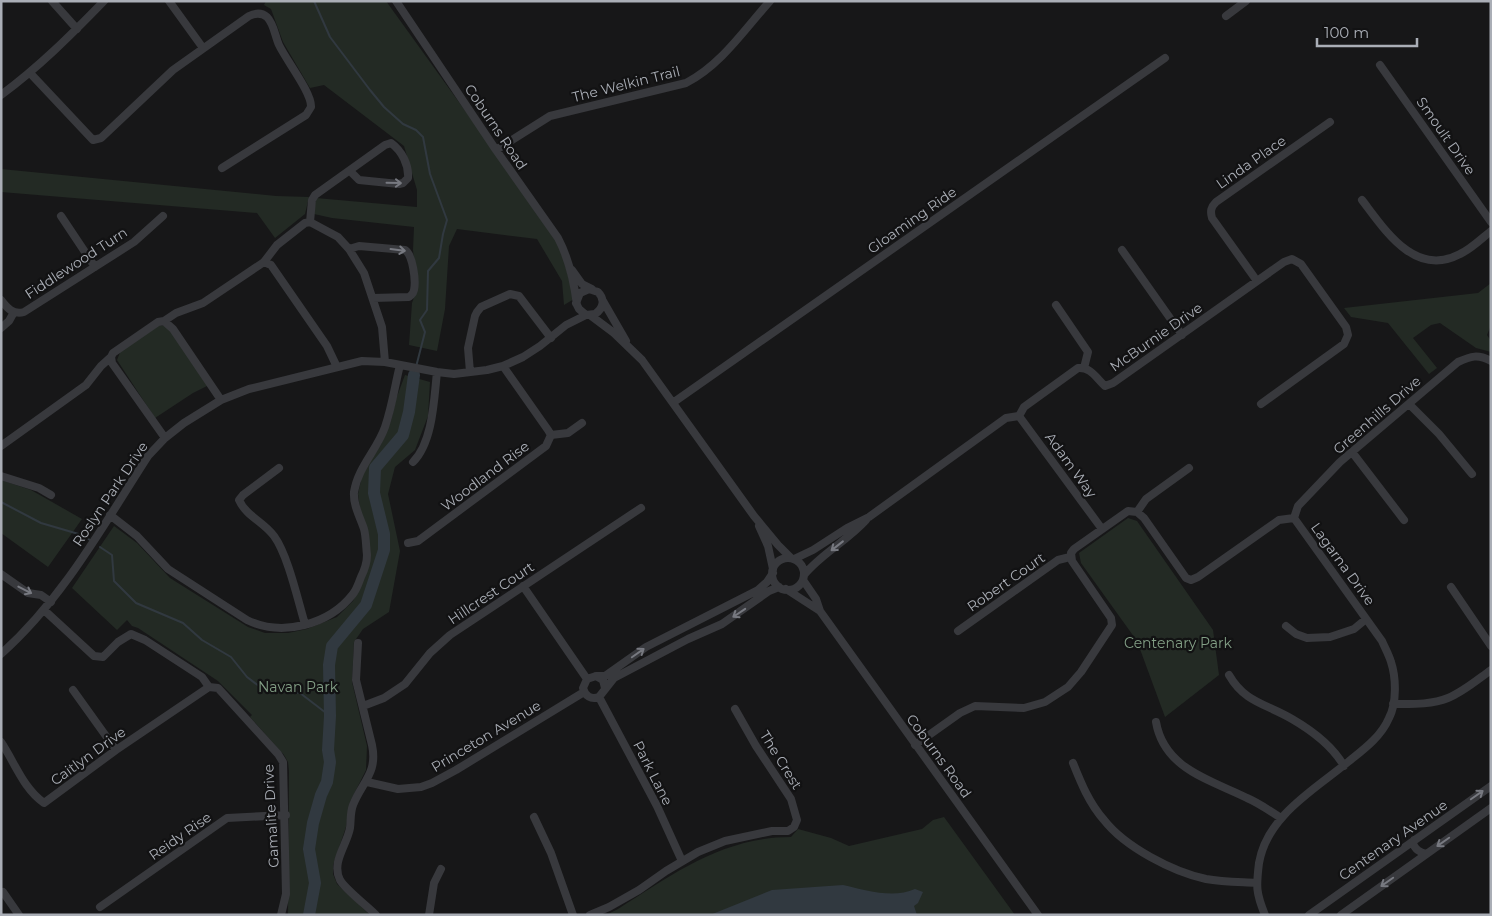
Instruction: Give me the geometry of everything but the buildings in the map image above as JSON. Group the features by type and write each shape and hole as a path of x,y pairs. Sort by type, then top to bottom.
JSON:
{"street":[{"path":"52,1 76,29"},
{"path":"1,95 30,73 104,1"},
{"path":"169,1 202,48"},
{"name":"The Welkin Trail","path":"496,150 550,116 686,83 702,75 717,62 770,1"},
{"path":"1226,16 1246,1"},
{"name":"Coburns Road","path":"401,3 496,150 558,238 566,253 577,304"},
{"path":"30,73 93,140 102,138 173,70 249,16 257,13 262,14 272,25 280,46 312,103 310,111 222,168"},
{"name":"Gloaming Ride","path":"674,402 1165,58"},
{"name":"Smoult Drive","path":"1380,66 1491,222"},
{"name":"Linda Place","path":"1257,281 1212,218 1212,207 1216,202 1330,122"},
{"path":"310,222 312,200 315,195 350,170 386,145 391,143 400,150 408,175 406,180 399,184 359,180 350,170"},
{"path":"1362,200 1392,239 1406,251 1422,258 1436,261 1461,254 1491,231"},
{"path":"61,216 95,267"},
{"name":"Fiddlewood Turn","path":"1,300 14,312 24,312 134,242 163,216"},
{"path":"1,446 86,385 113,353 158,322 164,321 176,313 202,304 264,262 277,245 305,223 310,222 338,237 349,249 364,273 374,298 382,327 385,362"},
{"path":"349,249 358,246 405,250 412,258 414,289 412,294 409,297 374,298"},
{"path":"1122,250 1182,334"},
{"name":"McBurnie Drive","path":"1084,368 1093,372 1105,386 1113,383 1284,262 1292,259 1300,264 1346,327 1348,335 1344,344 1261,404"},
{"path":"264,262 271,265 327,346 336,367"},
{"name":"Coburns Road","path":"570,268 582,284 594,290"},
{"path":"630,348 612,319 601,295 594,290 584,290 580,293 577,304 578,309 630,348 642,360 754,516 778,545 802,565 804,578"},
{"path":"470,372 468,348 474,316 481,308 510,294 519,296 551,338"},
{"path":"588,315 595,314 601,308 602,299"},
{"name":"Roslyn Park Drive","path":"1,654 51,602 85,554 148,456 165,438 221,400 249,389 362,361 385,362 454,374 503,366 523,357 551,338 566,325 574,314 577,304"},
{"path":"869,517 855,532 812,566 796,588 769,591 722,624 688,639 614,678 599,697 590,698 584,692 584,684 587,679 604,676 646,647 758,590 767,582 778,561 793,558 813,550 847,528 869,517 1006,418 1019,416 1024,408 1078,368 1084,368 1088,352 1056,305"},
{"path":"1,328 9,322 14,312"},
{"name":"Roslyn Park Drive","path":"566,325 588,315"},
{"path":"164,321 173,329 221,400"},
{"name":"Greenhills Drive","path":"1294,518 1298,506 1352,452 1458,362 1469,356 1481,355 1491,361"},
{"path":"111,357 112,362 165,438"},
{"path":"110,515 137,536 168,569 259,626 294,628 326,616 341,607 355,593 363,574 367,557 364,530 355,507 354,493 361,469 384,429 400,365"},
{"path":"503,366 551,435 568,433 582,423"},
{"path":"413,462 421,451 430,426 437,372"},
{"path":"1409,404 1439,434 1472,474"},
{"name":"Adam Way","path":"1019,416 1102,529"},
{"name":"Woodland Rise","path":"408,544 418,541 546,446 551,435"},
{"path":"1352,452 1404,520"},
{"path":"279,468 239,500 242,507 273,534 281,547 305,624"},
{"path":"915,745 960,713 975,706 1024,708 1045,702 1068,687 1081,672 1112,625 1111,618 1070,557 1074,549 1128,511 1137,512 1146,498 1189,468"},
{"path":"1,476 39,488 51,495"},
{"name":"Hillcrest Court","path":"363,706 384,698 405,684 430,653 450,635 641,508"},
{"name":"Lagarna Drive","path":"1137,512 1144,518 1186,578 1191,580 1279,520 1294,518 1382,641 1391,661 1394,678 1393,704 1390,718 1366,749 1295,804 1281,818 1269,836 1261,854 1256,883 1258,897 1265,915"},
{"path":"754,516 766,540 774,581 783,588"},
{"name":"Robert Court","path":"958,631 1058,560 1070,557"},
{"path":"1,574 28,593 41,594 51,602"},
{"name":"Coburns Road","path":"804,578 820,612 1038,915"},
{"path":"523,586 587,679"},
{"path":"1450,587 1491,646"},
{"name":"Coburns Road","path":"783,588 820,612"},
{"name":"Gamalite Drive","path":"44,610 98,657 103,657 118,642 131,634 144,640 202,677 209,687 218,688 278,754 283,762 286,815 286,894 281,915"},
{"path":"1286,626 1296,634 1307,638 1330,637 1354,629 1366,619"},
{"path":"358,642 356,680 374,754 367,782 352,808 350,829 338,860 337,870 341,880 376,915"},
{"path":"1393,704 1419,704 1447,698 1463,690 1491,670"},
{"path":"1229,675 1236,688 1253,700 1291,718 1314,734 1340,759 1344,766"},
{"path":"596,676 603,680 606,688"},
{"name":"Caitlyn Drive","path":"1,742 34,796 44,803 116,750 209,687"},
{"path":"73,690 116,750"},
{"name":"Princeton Avenue","path":"367,782 398,789 421,787 456,770 584,692"},
{"name":"Park Lane","path":"599,697 657,806 682,861"},
{"name":"The Crest","path":"682,861 698,852 726,841 772,831 788,831 794,827 797,820 791,799 756,746 735,709"},
{"path":"1156,722 1158,736 1167,750 1186,768 1215,785 1247,798 1281,818"},
{"path":"1073,763 1085,793 1104,821 1127,841 1158,862 1206,879 1256,883"},
{"name":"Centenary Avenue","path":"1309,915 1491,786"},
{"path":"1341,915 1491,808"},
{"name":"Reidy Rise","path":"100,908 227,818 286,815"},
{"path":"534,817 552,853 573,915"},
{"path":"1414,840 1414,847 1426,854"},
{"path":"590,915 639,890 682,861"},
{"path":"429,915 434,883 442,868"},
{"path":"3,892 19,915"}],"green space":[{"path":"266,1 386,1 559,241 574,299 564,305 562,281 537,239 457,229 449,246 445,309 437,351 409,345 412,303 417,289 413,250 414,227 332,218 314,214 316,198 417,207 417,190 404,146 324,85 310,88 283,42 271,9 264,5"},
{"path":"1,169 276,196 309,197 305,214 275,238 257,213 1,192"},
{"path":"1491,283 1491,325 1487,335 1491,341 1491,352 1476,348 1440,323 1431,325 1413,338 1437,368 1429,374 1388,323 1351,317 1344,308 1478,293"},
{"path":"158,325 167,326 209,385 193,393 155,418 117,360 121,350"},
{"name":"Navan Park","path":"405,375 430,382 428,416 415,450 395,467 388,494 400,551 389,612 363,629 354,642 352,682 367,746 366,770 350,802 346,827 333,865 333,874 337,884 370,915 288,915 289,771 288,762 284,755 250,717 252,715 218,681 138,628 132,626 127,620 117,630 72,588 114,526 137,543 170,578 248,627 265,633 288,633 307,629 337,617 353,601 368,567 358,494 362,476 381,444 391,421 396,399"},
{"path":"1,480 31,490 82,519 48,567 1,533"},
{"name":"Centenary Park","path":"1128,518 1137,521 1213,630 1219,675 1165,717 1137,641 1081,563 1079,553"},
{"path":"944,817 1015,915 606,915 679,871 700,860 743,843 791,837 798,829 831,838 849,846 922,829 933,820"}],"shaded area":[{"path":"843,885 888,893 906,892 915,889 923,892 918,903 914,906 917,915 710,915 772,890"}],"waterway":[{"path":"314,1 330,37 370,90 384,107 403,124 416,130 423,137 430,174 447,220 439,258 428,271 427,310 420,320 425,332 416,367"},
{"path":"309,915 315,883 309,849 313,823 327,782 330,762 328,750 330,716 329,665 332,646 366,605 384,550 384,534 374,493 375,468 403,435 409,412 414,375"},
{"path":"1,502 41,523 82,535 90,540"},
{"path":"100,547 112,555 114,581 136,603 183,623 202,640 231,657 247,677 264,690 269,690"},
{"path":"276,691 300,693 330,716"}]}
